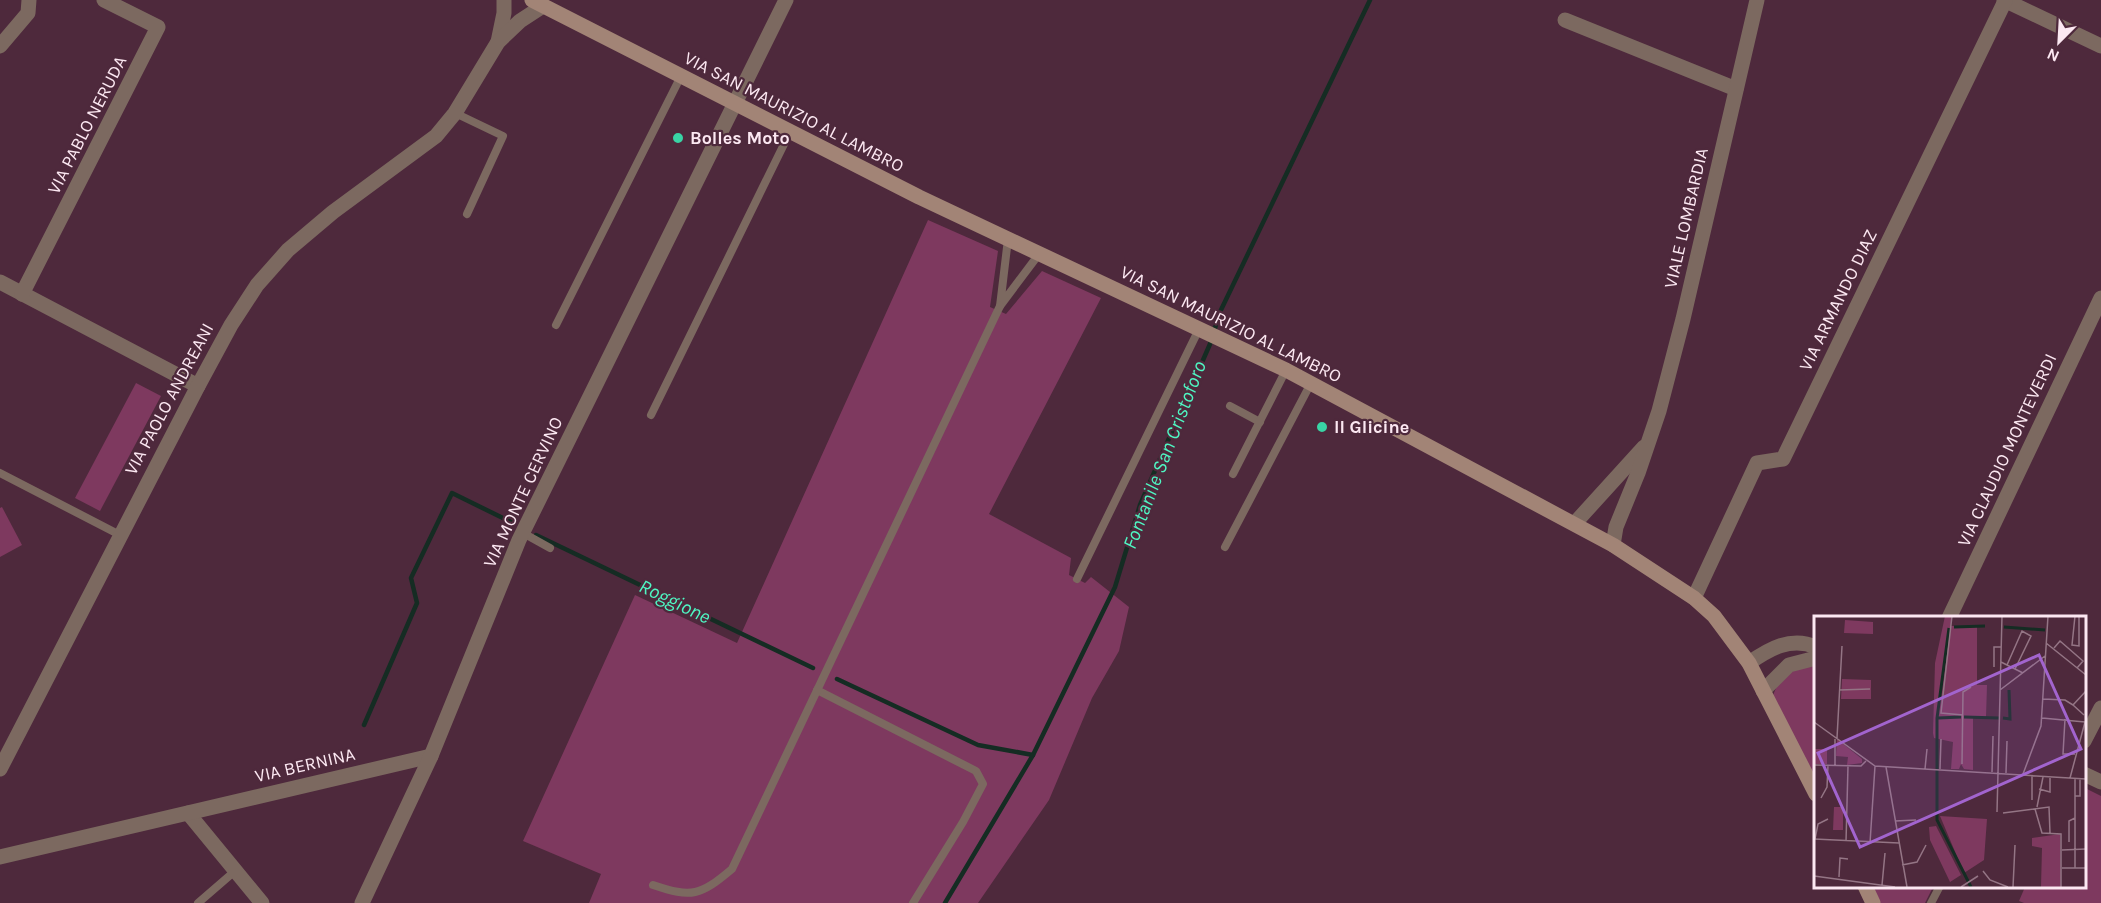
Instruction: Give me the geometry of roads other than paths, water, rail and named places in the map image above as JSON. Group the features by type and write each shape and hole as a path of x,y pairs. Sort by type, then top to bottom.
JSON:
{"main road":[{"name":"VIA SAN MAURIZIO AL LAMBRO","path":"537,2 919,197 1286,370 1613,545 1694,598 1714,616 1749,663 1814,790"},
{"path":"1865,888 1873,903"}],"street":[{"path":"0,46 28,13 29,0"},
{"name":"VIA PABLO NERUDA","path":"22,294 158,27 104,0"},
{"name":"VIA PAOLO ANDREANI","path":"498,42 504,13 504,0"},
{"name":"VIA MONTE CERVINO","path":"362,903 431,756 523,533 733,103 786,0"},
{"name":"VIALE LOMBARDIA","path":"1613,545 1616,527 1659,411 1683,320 1757,0"},
{"path":"2005,0 2101,46"},
{"name":"VIA ARMANDO DIAZ","path":"1694,598 1757,464 1783,459 2005,0"},
{"name":"VIA PAOLO ANDREANI","path":"0,769 198,386 231,325 257,285 288,250 333,212 436,136 455,113 498,42 537,2"},
{"path":"1565,20 1736,89"},
{"path":"0,282 198,386"},
{"name":"VIA CLAUDIO MONTEVERDI","path":"1950,616 2101,298"},
{"name":"VIALE LOMBARDIA","path":"1575,524 1648,443"},
{"path":"1749,663 1767,650 1789,642 1814,646"},
{"path":"1763,691 1789,665 1814,659"},
{"path":"2086,739 2101,708"},
{"name":"VIA BERNINA","path":"0,857 431,756"},
{"path":"2086,774 2101,782"},
{"path":"188,813 262,903"}],"lane":[{"path":"556,325 681,76"},
{"path":"455,113 503,136 467,214"},
{"path":"651,415 790,132"},
{"path":"1000,306 1008,239"},
{"path":"652,885 671,891 696,893 715,884 732,869 1000,306 1039,254"},
{"path":"1077,579 1203,330"},
{"path":"1233,474 1286,370"},
{"path":"1225,547 1311,383"},
{"path":"1230,406 1260,422"},
{"path":"0,473 120,535"},
{"path":"523,533 550,548"},
{"path":"817,690 976,771 983,784 963,822 913,903"},
{"path":"198,903 235,871"},
{"path":"1931,903 1939,888"}],"waterway":[{"name":"Fontanile San Cristoforo","path":"945,903 1033,755 1115,587 1140,505 1210,344 1220,312 1370,0"},
{"path":"364,725 417,603 411,578 452,493 513,523"},
{"name":"Roggione","path":"536,535 813,668"},
{"name":"Roggione","path":"837,679 978,745 1033,755"}],"place":[{"name":"Bolles Moto","path":"678,138"},
{"name":"Il Glicine","path":"1322,427"}]}
